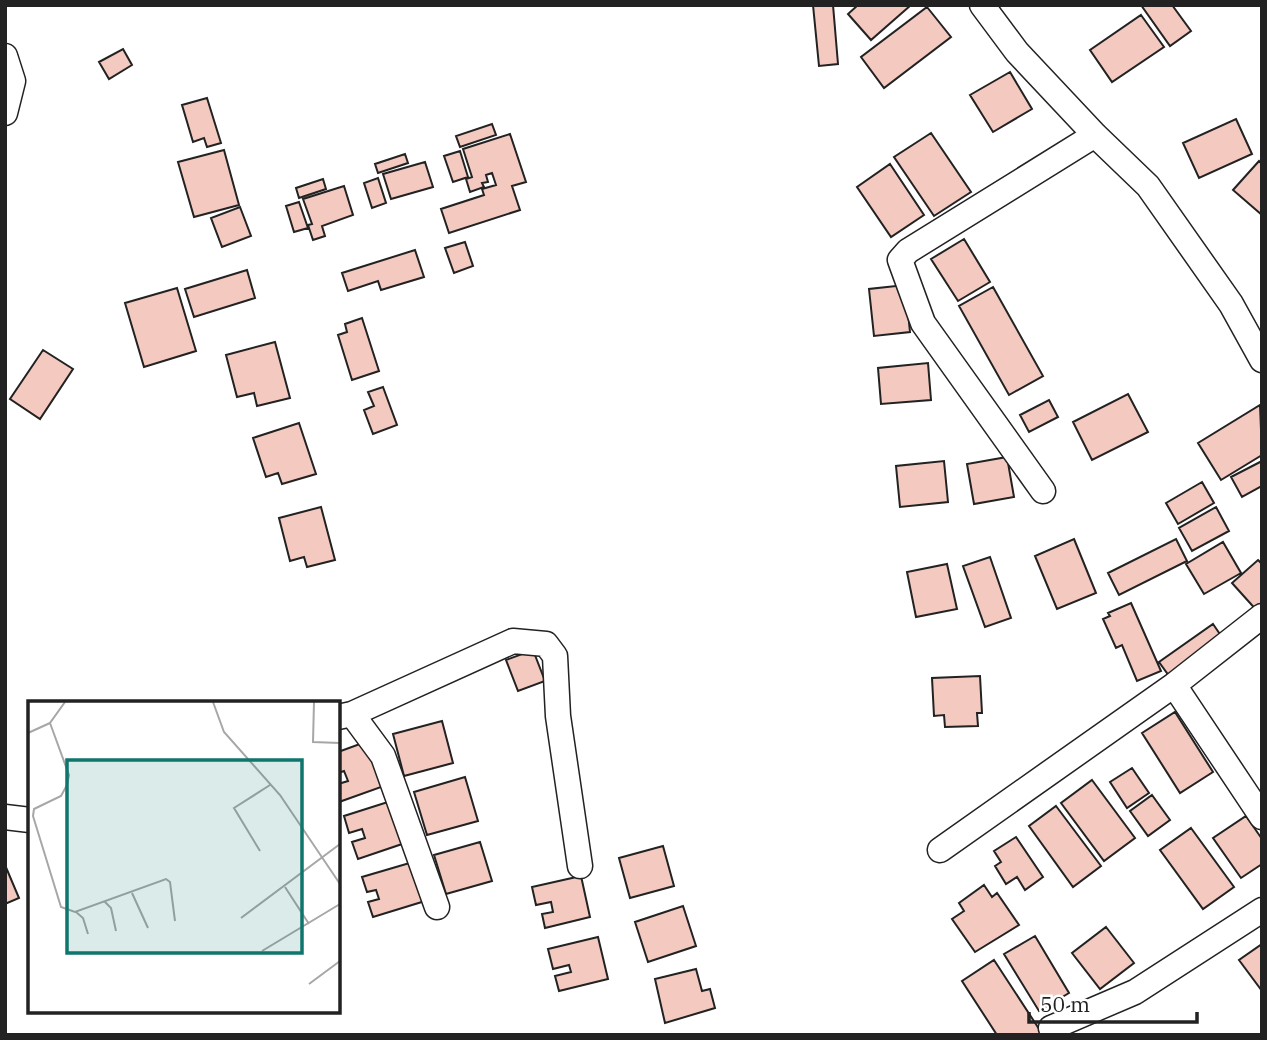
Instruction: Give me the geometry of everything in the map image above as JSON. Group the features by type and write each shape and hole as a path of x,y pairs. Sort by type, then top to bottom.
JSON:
{"street":[{"path":"982,5 1017,52 1095,135 1149,186 1231,304 1262,360"},
{"path":"5,56 13,81 5,113"},
{"path":"1043,491 923,323 900,260 908,251 1095,135"},
{"path":"940,850 1174,685 1262,616"},
{"path":"437,907 383,756 345,716 513,640 546,644 555,656 558,716 580,866"},
{"path":"1174,685 1262,817"},
{"path":"5,817 28,820"},
{"path":"1051,1028 1135,992 1262,910"}],"building":[{"path":"813,5 833,5 838,64 819,66"},
{"path":"858,5 911,5 871,40 848,14"},
{"path":"1141,5 1172,5 1191,31 1170,46"},
{"path":"927,7 951,37 884,88 861,57"},
{"path":"1141,15 1164,47 1112,82 1090,50"},
{"path":"123,49 132,65 109,79 99,62"},
{"path":"1010,72 1032,109 993,132 970,95"},
{"path":"207,98 221,143 207,147 204,138 193,142 182,105"},
{"path":"1236,119 1252,154 1199,178 1183,143"},
{"path":"492,124 496,135 460,147 456,136"},
{"path":"931,133 971,192 934,216 894,157"},
{"path":"510,134 526,182 512,186 520,210 449,233 441,209 484,195 482,189 496,185 492,173 486,175 488,182 482,183 484,187 470,192 466,179 472,177 463,149"},
{"path":"224,150 239,205 194,217 178,162"},
{"path":"460,151 468,177 453,182 444,156"},
{"path":"405,154 408,163 378,173 375,164"},
{"path":"1259,161 1262,164 1262,215 1233,190"},
{"path":"425,162 433,187 391,199 383,174"},
{"path":"890,164 924,215 891,237 857,187"},
{"path":"378,178 386,203 372,208 364,183"},
{"path":"323,179 326,189 299,198 296,188"},
{"path":"344,186 353,215 322,226 325,236 313,240 308,225 312,224 303,199"},
{"path":"299,202 308,228 294,232 286,206"},
{"path":"240,207 251,236 222,247 211,218"},
{"path":"964,239 990,282 958,301 931,259"},
{"path":"465,242 473,266 454,273 445,248"},
{"path":"415,250 424,277 381,290 378,281 348,291 342,273"},
{"path":"247,270 255,298 194,317 185,289"},
{"path":"905,285 910,332 874,336 869,289"},
{"path":"993,287 1043,376 1009,395 959,306"},
{"path":"177,288 196,351 144,367 125,303"},
{"path":"362,318 379,371 352,380 338,335 347,332 345,324"},
{"path":"275,342 290,398 257,406 254,393 237,397 226,355"},
{"path":"43,350 73,369 40,419 10,399"},
{"path":"928,363 931,400 881,404 878,368"},
{"path":"383,387 397,425 373,434 364,410 374,406 368,392"},
{"path":"1128,394 1148,432 1092,460 1073,422"},
{"path":"1049,400 1058,417 1029,432 1020,415"},
{"path":"1260,405 1262,455 1221,480 1198,443"},
{"path":"299,423 316,474 282,484 278,473 266,477 253,438"},
{"path":"1007,457 1014,497 974,504 967,464"},
{"path":"944,461 948,502 900,507 896,466"},
{"path":"1262,461 1262,486 1242,497 1231,477"},
{"path":"1202,482 1214,503 1178,524 1166,503"},
{"path":"321,507 335,560 307,567 304,557 290,561 279,518"},
{"path":"1216,507 1229,531 1192,551 1179,528"},
{"path":"1074,539 1096,593 1057,609 1035,556"},
{"path":"1176,539 1187,561 1119,595 1108,573"},
{"path":"1223,542 1241,573 1204,594 1186,564"},
{"path":"990,557 1011,618 985,627 963,566"},
{"path":"1258,560 1262,564 1262,610 1259,613 1232,583"},
{"path":"947,564 957,609 916,617 907,572"},
{"path":"1131,603 1161,671 1137,681 1122,645 1116,648 1103,619 1110,616 1108,613"},
{"path":"1213,624 1226,643 1172,680 1159,662"},
{"path":"533,650 545,681 518,691 506,660"},
{"path":"980,676 982,713 977,713 978,726 945,727 944,715 934,716 932,678"},
{"path":"1175,712 1213,772 1180,793 1142,733"},
{"path":"442,721 453,763 404,776 393,734"},
{"path":"368,741 384,786 340,802 340,783 348,781 344,771 340,772 340,751"},
{"path":"1132,768 1149,793 1127,808 1110,782"},
{"path":"465,777 478,821 427,835 414,792"},
{"path":"1092,780 1135,838 1104,861 1061,803"},
{"path":"1152,795 1170,820 1148,836 1130,811"},
{"path":"391,801 405,843 358,859 352,842 365,838 362,829 349,833 344,816"},
{"path":"1056,806 1101,866 1073,887 1029,826"},
{"path":"1246,816 1262,839 1262,864 1241,878 1213,838"},
{"path":"1191,828 1234,887 1203,909 1160,850"},
{"path":"1016,837 1043,877 1025,890 1017,877 1006,884 995,866 1001,862 994,851"},
{"path":"480,842 492,881 446,894 434,855"},
{"path":"663,846 674,886 630,898 619,858"},
{"path":"413,862 425,901 373,917 368,902 379,899 376,890 367,892 362,877"},
{"path":"5,865 19,898 5,904"},
{"path":"581,876 590,917 545,928 542,914 553,912 551,902 536,905 532,887"},
{"path":"984,885 992,897 997,893 1019,925 975,952 952,919 964,911 959,903"},
{"path":"683,906 696,946 648,962 635,922"},
{"path":"1106,927 1134,963 1100,989 1072,953"},
{"path":"1035,936 1069,993 1039,1011 1004,954"},
{"path":"598,937 608,979 559,991 555,976 571,972 569,965 553,969 548,949"},
{"path":"1262,944 1262,991 1239,960"},
{"path":"994,960 1043,1035 997,1035 962,981"},
{"path":"696,969 702,991 710,989 715,1008 665,1023 655,979"}]}
